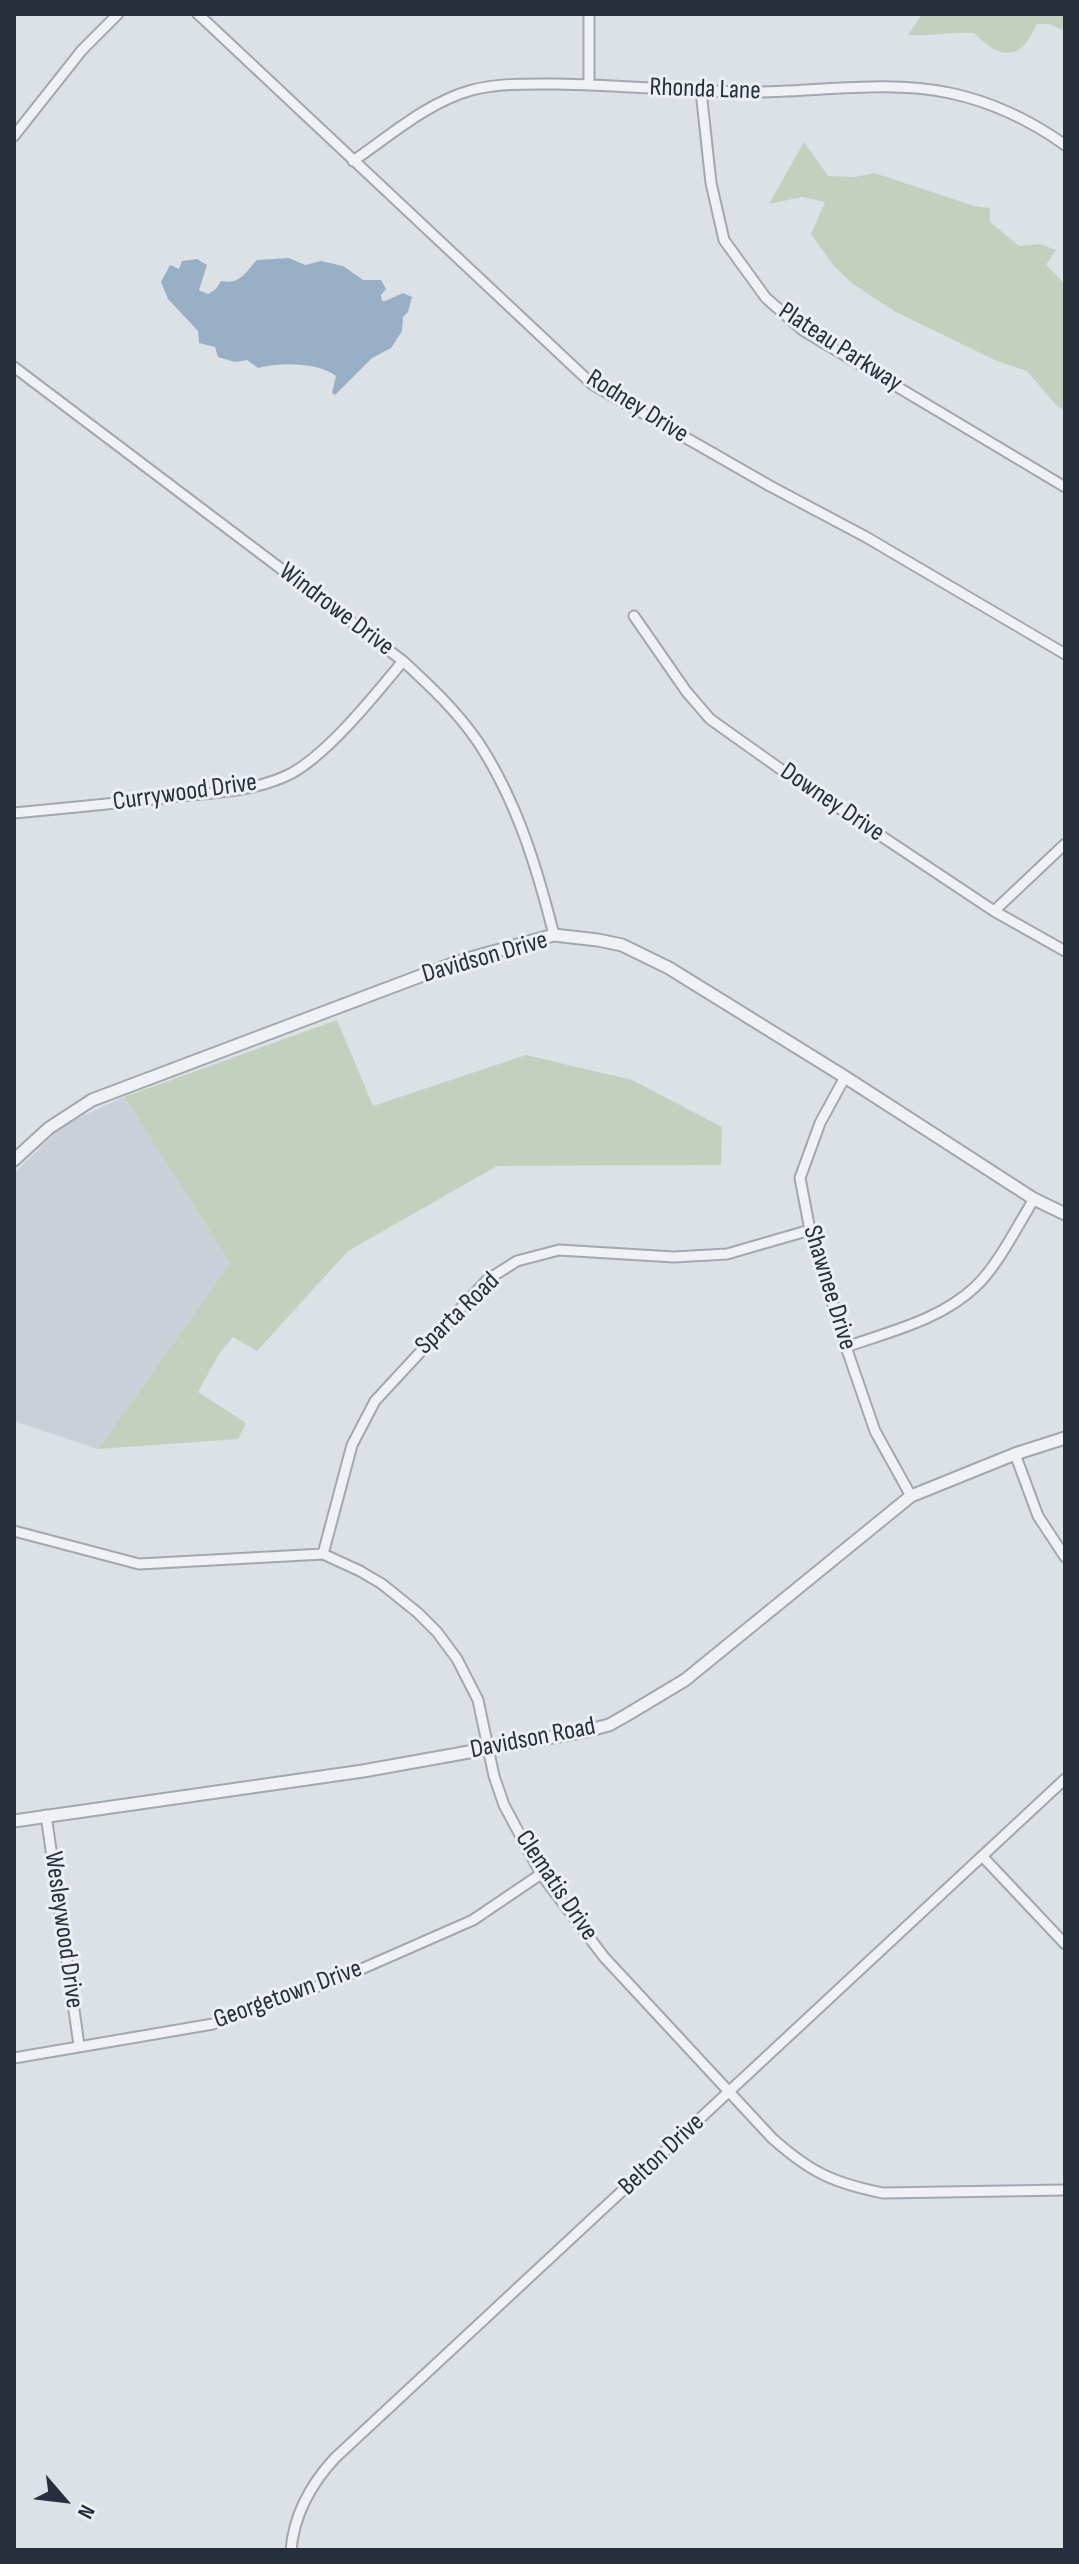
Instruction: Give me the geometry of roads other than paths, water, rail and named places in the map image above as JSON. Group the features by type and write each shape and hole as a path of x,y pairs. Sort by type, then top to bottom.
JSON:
{"street":[{"path":"14,136 82,50 118,14"},
{"name":"Rodney Drive","path":"198,14 592,384 866,537 1065,654"},
{"path":"589,14 589,84"},
{"name":"Rhonda Lane","path":"353,161 436,104 472,90 522,84 589,84 701,91 892,88 941,92 1000,108 1065,145"},
{"name":"Plateau Parkway","path":"701,91 711,183 724,240 766,298 804,331 1065,487"},
{"name":"Windrowe Drive","path":"14,367 403,661 444,699 477,740 505,788 535,860 554,935"},
{"name":"Downey Drive","path":"634,616 686,691 710,719 994,911 1065,951"},
{"name":"Currywood Drive","path":"14,813 240,790 286,776 334,738 403,661"},
{"path":"994,911 1065,844"},
{"name":"Davidson Drive","path":"14,1160 49,1128 92,1100 460,961 554,935 622,945 669,968 1034,1199 1065,1214"},
{"name":"Shawnee Drive","path":"845,1077 820,1123 800,1178 810,1230 875,1431 911,1496"},
{"path":"846,1347 928,1318 953,1305 977,1285 1034,1199"},
{"name":"Sparta Road","path":"323,1554 352,1445 375,1401 487,1280 517,1261 559,1250 674,1257 727,1254 810,1230"},
{"name":"Davidson Road","path":"14,1821 363,1771 609,1725 653,1701 720,1653 911,1496 1015,1454 1065,1438"},
{"path":"1015,1454 1038,1516 1065,1557"},
{"name":"Clematis Drive","path":"14,1531 139,1564 323,1554 382,1584 418,1613 457,1659 478,1700 494,1776 504,1805 541,1874 604,1957 772,2138 798,2161 827,2178 883,2193 1065,2190"},
{"name":"Belton Drive","path":"291,2550 296,2519 305,2499 320,2474 335,2458 1065,1779"},
{"name":"Wesleywood Drive","path":"46,1815 79,2045"},
{"path":"983,1857 1065,1944"},
{"name":"Georgetown Drive","path":"14,2058 213,2024 341,1978 473,1920 541,1874"}],"water":[{"path":"289,258 305,265 321,261 343,266 363,280 381,280 386,289 381,295 382,301 403,293 412,297 408,312 403,317 402,331 391,348 372,358 335,395 332,393 336,376 319,368 288,364 258,368 247,360 235,362 218,357 215,347 199,343 198,331 168,299 161,282 170,265 179,269 182,261 197,259 207,265 199,290 208,294 221,281 238,279 257,260"}]}
